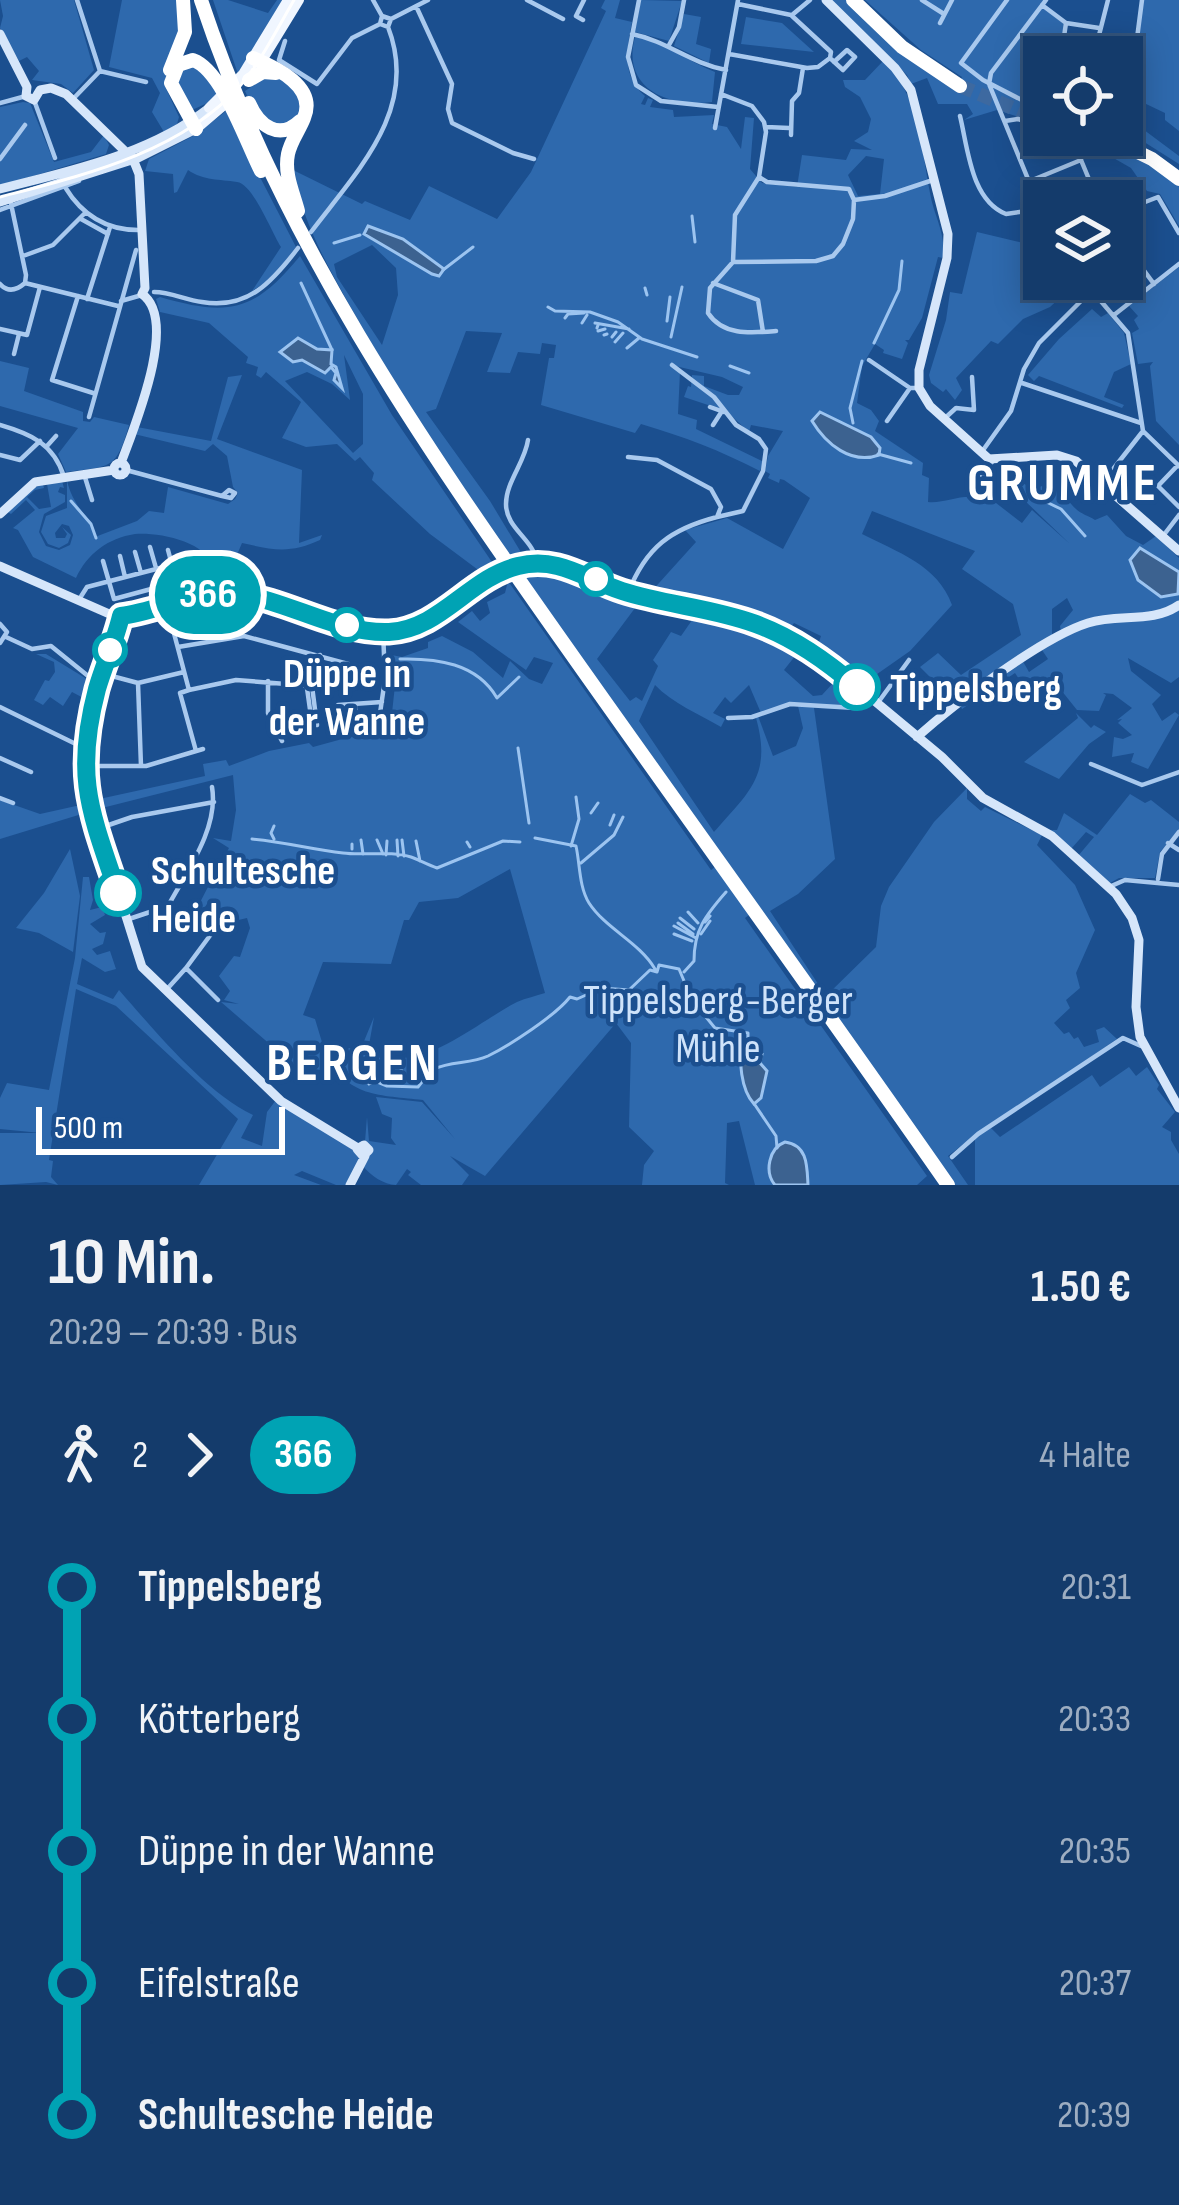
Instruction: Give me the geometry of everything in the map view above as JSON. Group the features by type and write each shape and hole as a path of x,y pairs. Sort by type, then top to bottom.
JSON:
{"highway":[{"path":"183,0 185,32 168,81 186,118"},
{"path":"202,0 248,136 301,249"},
{"path":"202,0 244,79 345,312"},
{"path":"202,0 260,147 345,312 467,504 718,865"},
{"path":"856,0 960,83"},
{"path":"186,118 171,79 178,65 193,59 216,77 301,249 428,456 944,1185"},
{"path":"244,79 263,72 266,63"},
{"path":"244,79 259,121 280,131 298,124 305,106 298,88 266,63"},
{"path":"266,63 300,86 307,103 286,162 298,211"},
{"path":"186,118 194,111 215,107"},
{"path":"1143,154 1179,175"}],"main road":[{"path":"266,63 287,0"},
{"path":"186,118 215,107 266,63 299,0"}],"street":[{"path":"77,0 100,71"},
{"path":"311,232 371,151 392,111 398,70 373,0"},
{"path":"285,41 279,60 314,84 352,38 428,0"},
{"path":"527,0 563,19"},
{"path":"583,20 576,16 584,0"},
{"path":"639,0 629,68 636,85 661,101 718,107"},
{"path":"669,45 679,27 684,0"},
{"path":"791,15 810,0"},
{"path":"826,0 907,83 949,245 915,388 887,421"},
{"path":"922,0 944,14"},
{"path":"940,23 952,0"},
{"path":"1007,0 961,63 1023,101"},
{"path":"1098,36 1108,0"},
{"path":"1137,36 1142,0"},
{"path":"715,128 738,2 791,15 830,52 832,60 803,68 729,54"},
{"path":"1030,180 989,84 991,73 1044,3 1066,23 1100,28"},
{"path":"416,6 452,84 448,109 452,123 534,159"},
{"path":"1064,36 1066,23"},
{"path":"0,34 32,93 55,158"},
{"path":"632,34 669,45 692,62 726,70"},
{"path":"721,94 749,104 766,127 790,132 791,101 799,93 803,68"},
{"path":"100,71 146,82"},
{"path":"73,99 100,71"},
{"path":"0,103 57,89 73,99 129,157 139,180 148,293 158,317 158,343 120,468"},
{"path":"960,116 978,184 988,203 1006,214 1023,212"},
{"path":"139,180 150,153 186,118"},
{"path":"6,204 129,157 186,118"},
{"path":"1005,121 1023,121"},
{"path":"0,159 25,125"},
{"path":"766,127 759,177 736,210 733,262 712,284 706,303 714,322 736,331 776,331"},
{"path":"106,160 111,152 108,135"},
{"path":"0,139 9,146"},
{"path":"0,189 150,153"},
{"path":"1081,156 1089,180"},
{"path":"1032,180 1081,160"},
{"path":"6,204 65,187 92,173"},
{"path":"733,262 830,258 848,234 854,200 849,189 759,177"},
{"path":"854,200 885,196 933,180"},
{"path":"65,187 82,215 109,230 141,230"},
{"path":"1143,202 1154,196 1160,200 1179,233"},
{"path":"6,204 25,283"},
{"path":"22,256 53,245 82,215"},
{"path":"87,298 109,230"},
{"path":"0,284 12,290 25,283 120,304 148,293 205,303 236,302 268,285 301,249"},
{"path":"89,416 136,250"},
{"path":"1114,314 1179,264"},
{"path":"1143,269 1154,284"},
{"path":"712,284 758,300 763,332"},
{"path":"0,328 27,335 40,286"},
{"path":"78,296 52,380 93,393"},
{"path":"981,453 1011,411 1026,364 1043,337 1082,300"},
{"path":"1101,300 1130,337 1142,427 1103,482"},
{"path":"14,354 19,334"},
{"path":"873,362 915,388 993,461 1063,456 1083,465 1179,551"},
{"path":"628,593 641,563 656,544 680,527 743,512 767,456 762,442 736,425 714,397 672,364"},
{"path":"972,377 974,410"},
{"path":"1021,382 1142,427 1179,466 1157,486 1179,511 1162,536"},
{"path":"710,407 726,413"},
{"path":"944,419 956,408 982,412"},
{"path":"713,425 726,413"},
{"path":"0,425 47,446 58,458 64,477"},
{"path":"47,446 56,436"},
{"path":"528,440 506,506 514,525 535,550 537,563"},
{"path":"0,455 20,460 40,441"},
{"path":"628,457 657,460 711,489 720,500 717,518"},
{"path":"978,482 993,461"},
{"path":"0,514 31,484 120,468 223,496"},
{"path":"84,474 92,500"},
{"path":"150,547 156,568"},
{"path":"168,550 172,565"},
{"path":"135,552 141,573"},
{"path":"120,556 125,577"},
{"path":"79,602 86,588 188,560 199,597"},
{"path":"104,561 114,599 194,577"},
{"path":"0,566 121,616 199,597 243,595 383,632 425,622 500,572 537,563 573,568 628,593 761,626 813,652 983,798 1052,836 1109,887 1127,910 1139,940 1137,1017 1143,1046 1179,1108"},
{"path":"91,575 93,586"},
{"path":"917,737 987,683 1081,626 1097,620 1155,616 1179,605"},
{"path":"167,606 189,690"},
{"path":"121,616 100,679 83,766 86,796 142,967 281,1101 362,1155 350,1185"},
{"path":"0,624 6,637 34,649 51,646 100,679 138,683 184,671"},
{"path":"378,727 386,674 383,632"},
{"path":"178,647 244,636 374,671"},
{"path":"0,643 6,637"},
{"path":"310,687 317,725 312,724 310,687 320,655"},
{"path":"728,718 752,717 790,704 855,708 874,702 909,660"},
{"path":"83,766 141,766 200,750 180,693 236,680 310,687"},
{"path":"268,681 268,713 282,741"},
{"path":"138,683 141,766"},
{"path":"342,733 338,705 382,702"},
{"path":"355,706 358,730"},
{"path":"0,707 84,748"},
{"path":"0,758 31,772"},
{"path":"1091,764 1139,784 1179,772"},
{"path":"126,920 168,906 205,835 214,802 212,787"},
{"path":"0,798 13,803"},
{"path":"96,829 132,817 214,802"},
{"path":"1157,882 1168,843 1179,832"},
{"path":"1168,843 1179,850"},
{"path":"166,866 184,876"},
{"path":"1109,887 1122,880 1179,886"},
{"path":"165,990 223,918"},
{"path":"186,968 218,1000"},
{"path":"952,1157 978,1134 1123,1038 1143,1046"}],"green space":[{"path":"0,0 74,0 94,70 73,93 61,84 32,80 39,71 27,57 19,61 0,28"},
{"path":"122,0 180,0 182,20 164,84 179,117 164,132 152,112 160,93 152,78 109,67"},
{"path":"213,0 268,13 277,0 284,0 238,74"},
{"path":"605,0 620,0 615,18 632,22 628,61 632,80 645,96 641,104 648,98 653,100 650,107 673,110 674,117 714,115 712,124 727,127 741,149 745,117 754,118 750,169 762,183 797,187 802,155 846,160 851,149 872,150 854,141 868,132 871,119 860,97 843,80 865,80 884,60 896,74 917,122 943,258 938,257 922,318 905,340 902,359 883,353 875,344 862,366 857,403 879,421 875,431 923,463 922,475 929,478 928,502 981,499 983,493 1022,523 1032,510 1070,544 1023,499 1005,487 1011,476 1033,489 1056,487 1080,512 1095,520 1107,515 1126,536 1143,545 1156,536 1179,558 1179,677 1171,683 1128,658 1131,671 1161,695 1152,704 1162,721 1175,712 1179,715 1148,769 1131,762 1134,753 1112,757 1114,737 1132,735 1118,723 1122,719 1117,720 1132,708 1113,694 1103,693 1099,711 1077,710 1061,690 1052,696 1045,688 1036,695 1035,703 1015,673 962,709 950,679 933,680 920,667 938,653 961,675 1021,635 1013,604 962,569 975,551 872,511 862,534 927,570 952,605 910,651 860,686 826,656 821,636 794,623 785,634 758,621 708,608 746,608 650,593 696,542 685,530 727,518 783,549 810,498 784,480 768,478 765,471 783,431 751,425 749,432 726,411 684,397 692,375 704,376 704,386 739,395 743,387 722,377 671,365 680,372 678,414 697,420 696,429 764,462 760,471 702,444 641,424 635,433 541,405 549,358 554,358 556,345 542,343 540,354 518,352 510,373 487,372 502,333 466,331 436,409 426,412 525,559 512,563 344,296 309,226 293,170 362,204 365,201 410,220 429,186 497,219 531,172 606,11 601,8","holes":["866,156 884,159 880,194 858,196 848,175","372,245 396,268 398,295 382,345 337,277 334,264","1067,598 1073,610 1060,626 1061,632 1042,650 1048,659 1029,672 1021,658 1052,637 1052,609"]},
{"path":"641,0 682,1 669,41 635,32"},
{"path":"830,0 846,0 868,23 957,92 962,77 921,50 865,0 1048,0 1044,9 1064,24 1062,36 1023,36 1023,118 997,110 964,120 973,114 967,104 938,104 927,78 911,84"},
{"path":"1143,0 1179,0 1179,131 1165,120 1165,113 1144,103 1143,36 1139,36"},
{"path":"684,14 701,17 696,44 711,49 709,63 674,46"},
{"path":"746,17 782,23 814,52 741,44"},
{"path":"635,37 715,72 712,102 679,102 651,91 635,70"},
{"path":"193,62 219,92 214,100 192,110 174,78"},
{"path":"272,73 299,93 301,114 280,128 254,111 245,91"},
{"path":"30,103 54,162 91,152 104,135 109,145 106,154 0,186 0,107"},
{"path":"226,111 296,247 272,278 252,291 281,247 249,191 237,182 188,170 174,193 173,174 145,171 149,159 195,135"},
{"path":"1143,129 1179,156 1179,164 1143,141"},
{"path":"1110,156 1140,156 1179,184 1179,226 1160,194 1147,191 1131,168"},
{"path":"977,232 1023,243 1023,300 1058,300 1023,319 998,344 991,341 956,378 962,390 955,400 946,389 943,392 931,383 929,375 950,292 962,294"},
{"path":"300,256 392,415 496,568 485,575 430,534 372,480 374,473 360,457 355,461 337,444 306,447 282,438 301,402 266,372 261,378 256,375 258,367 246,363 248,357 209,323 160,312 156,299 205,307 239,305 284,275","holes":["344,355 363,394 363,444 353,453 285,381 307,372 350,400"]},
{"path":"1179,267 1179,445 1156,421 1153,362 1138,364 1132,333 1139,329 1134,320 1138,316 1129,306 1143,300 1143,295"},
{"path":"1092,309 1101,317 1108,313 1124,333 1131,364 1114,372 1104,397 1124,405 1122,408 1039,376 1034,381 1028,375"},
{"path":"0,361 29,368 24,391 83,412 83,421 94,417 129,425 115,459 102,467 66,472 58,454 78,428 0,406"},
{"path":"242,375 217,439 302,470 299,543 322,535 320,540 281,549 242,543 222,590 203,594 211,570 208,558 191,545 168,537 135,534 107,543 76,578 33,557 13,528 35,510 26,500 8,512 36,485 44,488 27,497 39,509 51,507 47,484 62,481 64,488 58,492 65,495 65,502 44,514 39,532 46,546 59,550 70,545 73,535 69,526 62,524 55,533 56,538 65,538 62,527 71,535 59,548 48,544 41,532 46,516 67,508 67,480 95,537 137,521 149,511 164,513 168,487 228,504 235,499 238,493 227,456 213,444 205,451 134,434 137,427 211,441 228,377"},
{"name":"Tippelsberg-Berger Mühle","path":"548,567 641,600 597,659 630,701 636,697 642,701 658,666 653,660 671,632 681,636 697,613 759,630 799,651 784,670 813,696 822,695 833,683 830,675 834,672 853,690 838,709 814,708 835,859 798,894 770,911 826,996 876,947 881,906 889,887 934,822 967,788 967,799 981,811 985,807 1042,835 1037,845 1075,885 1095,930 1076,973 1080,988 1066,1000 1070,1008 1054,1023 1064,1034 1078,1037 1084,1047 1099,1042 1096,1030 1104,1027 1117,1039 989,1126 1000,1137 1092,1075 1100,1087 1129,1067 1136,1076 1147,1067 1175,1112 1162,1127 1171,1132 1179,1154 1179,1185 975,1185 975,1135 948,1156 968,1185 953,1185 757,909 745,918 927,1176 917,1185 808,1185 802,1153 793,1143 785,1143 776,1146 768,1174 775,1185 755,1185 739,1121 727,1123 725,1183 729,1185 642,1185 644,1165 654,1151 629,1127 631,1043 616,1023 485,1176 450,1156 469,1175 462,1185 421,1185 407,1169 391,1185 369,1173 363,1166 367,1117 369,1141 396,1145 391,1138 392,1118 382,1114 376,1097 422,1102 455,1139 423,1100 379,1095 354,1086 335,1067 329,1052 362,1046 374,1017 369,1045 385,1056 423,1054 517,1002 545,993 510,869 458,898 419,902 409,920 404,920 391,964 323,962 303,1015 315,1019 331,1072 294,1065 221,1002 239,1004 224,1000 230,991 219,976 234,956 240,957 250,928 247,918 230,922 207,904 196,920 192,918 210,883 225,872 222,861 229,848 213,838 231,841 236,810 233,775 94,810 90,801 205,776 203,764 226,760 229,766 269,751 309,743 313,747 397,724 392,713 396,676 387,676 386,654 402,657 428,648 428,642 442,636 473,652 503,678 510,661 542,684 553,663 534,657 526,670 458,622 472,611 480,621 490,613 487,602 505,593 508,581 711,870 723,861 517,570","holes":["655,685 721,727 725,719 713,713 725,697 731,703 749,685 761,713 798,706 803,728 796,746 773,756 756,718 759,768 747,793 714,832 639,721"]},
{"path":"36,654 46,654 95,684 91,702 72,692 63,706 50,697 43,705 34,700 55,672 54,662"},
{"path":"1076,713 1091,728 1094,725 1106,732 1059,779 1024,762 1078,718"},
{"path":"1130,794 1145,803 1151,800 1179,822 1179,830 1160,852 1155,878 1119,878 1110,883 1078,856 1094,837 1086,832 1071,849 1048,830 1057,830 1064,813 1097,835"},
{"path":"0,800 40,814 85,804 85,813 0,839"},
{"path":"70,849 80,896 73,952 39,933 16,928"},
{"path":"83,877 89,877 90,910 102,907 105,915 90,924 106,932 103,944 92,949 97,955 110,951 116,969 105,972 82,958 77,984 113,999 119,990 199,1076 253,1115 241,1138 262,1146 267,1112 276,1100 352,1149 360,1160 347,1185 302,1171 294,1175 321,1185 199,1185 238,1119 116,1006 76,989 49,1160 53,1161 51,1177 58,1185 0,1185 0,1133 41,1133 0,1129 0,1098 7,1083 49,1090 75,958"}],"shaded area":[{"path":"368,226 403,239 444,269 439,276 432,274 364,234"},
{"path":"298,338 317,349 332,350 331,364 342,388 331,367 325,373 280,352"},
{"path":"820,412 871,437 880,448 879,455 849,455 832,445 812,421"},
{"path":"1140,548 1179,572 1178,594 1161,597 1138,580 1130,560"},
{"path":"746,1043 762,1054 760,1063 767,1071 761,1098 754,1104 742,1074"},
{"path":"785,1142 802,1152 808,1185 775,1185 772,1180 772,1155"}],"waterway":[{"path":"692,216 695,242"},
{"path":"334,243 360,235"},
{"path":"443,270 473,247"},
{"path":"874,343 899,290 902,261"},
{"path":"301,283 332,350"},
{"path":"671,337 682,287"},
{"path":"645,288 647,295"},
{"path":"667,321 670,297"},
{"path":"548,307 590,312 618,322 642,339 697,357"},
{"path":"565,318 584,313"},
{"path":"582,323 587,315"},
{"path":"595,323 629,329"},
{"path":"598,331 605,329"},
{"path":"612,337 616,332"},
{"path":"615,342 623,333"},
{"path":"627,348 639,338"},
{"path":"853,423 850,408 862,361"},
{"path":"730,366 749,373"},
{"path":"878,454 911,463"},
{"path":"1036,497 1061,509 1085,536"},
{"path":"71,501 91,524 96,538"},
{"path":"400,659 455,665 478,677 497,698 519,677"},
{"path":"518,748 529,823"},
{"path":"571,846 579,819 576,797"},
{"path":"591,813 598,803"},
{"path":"610,825 614,815"},
{"path":"581,863 614,835 623,817"},
{"path":"274,826 274,839"},
{"path":"535,838 576,846 589,903 655,969"},
{"path":"252,839 343,853 403,855 437,868 503,841 520,842"},
{"path":"361,840 363,854"},
{"path":"377,840 383,854"},
{"path":"397,840 398,856"},
{"path":"402,840 404,856"},
{"path":"386,855 387,841"},
{"path":"416,841 420,861"},
{"path":"467,842 470,847"},
{"path":"352,844 352,849"},
{"path":"684,972 694,961 702,924 726,892"},
{"path":"688,912 698,923"},
{"path":"705,922 710,916"},
{"path":"680,918 694,929"},
{"path":"701,934 710,921"},
{"path":"678,923 693,934"},
{"path":"674,926 696,938"},
{"path":"674,934 692,941"},
{"path":"369,1084 418,1087 425,1078 435,1078 434,1069 481,1059 508,1045 570,997 577,999 602,988 629,990 650,970 657,972 659,965 679,969 692,1000 715,1028 748,1033 748,1048"},
{"path":"368,1060 373,1081"},
{"path":"401,1068 402,1078"},
{"path":"755,1105 776,1136 777,1148"}],"tunnel":[{"path":"960,86 1023,112"}],"tram line":[{"path":"0,197 129,158 189,129 240,86 294,0"}],"bus line":[{"name":"366","path":"118,893 90,809 83,763 98,684 121,616 208,595 232,594 362,629 395,631 432,618 500,572 546,563 573,568 628,593 761,626 813,652 857,687"}],"place":[{"name":"Düppe in der Wanne","path":"347,625"},
{"name":"Tippelsberg","path":"857,687"},
{"name":"Schultesche Heide","path":"118,893"}],"district":[{"name":"GRUMME","path":"1063,481"},
{"name":"BERGEN","path":"353,1061"}]}
